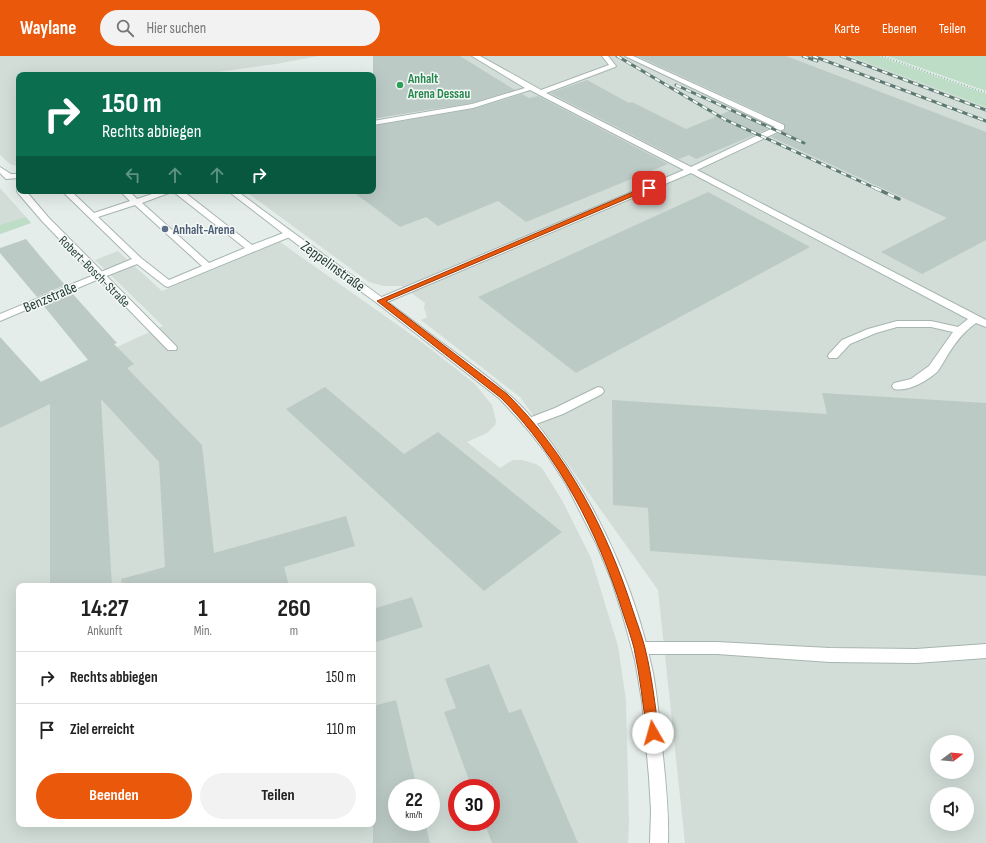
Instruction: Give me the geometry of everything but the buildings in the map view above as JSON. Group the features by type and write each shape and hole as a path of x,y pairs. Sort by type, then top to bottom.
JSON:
{"street":[{"path":"474,56 540,93 986,324"},
{"path":"540,93 613,66 605,56"},
{"path":"381,301 691,170 781,127 628,56"},
{"path":"376,122 473,106 531,88"},
{"name":"Robert-Bosch-Straße","path":"0,168 16,185"},
{"path":"9,177 16,176"},
{"name":"Robert-Bosch-Straße","path":"23,194 45,220 99,276 172,348"},
{"path":"69,194 138,260 168,284 289,234"},
{"path":"127,194 208,267"},
{"path":"92,216 161,194"},
{"path":"182,194 251,249"},
{"name":"Zeppelinstraße","path":"236,194 381,301 504,396 517,409 546,446 569,480 602,540 640,648 652,719 658,789 659,843"},
{"name":"Benzstraße","path":"0,318 138,260"},
{"path":"898,386 915,382 934,369 952,339 975,319"},
{"path":"833,356 846,342 872,331 897,324 931,324 960,331"},
{"path":"528,423 559,411 598,391"},
{"path":"640,648 717,648 854,655 916,656 986,651"}],"path":[{"path":"882,56 986,93"}],"shaded area":[{"path":"0,56 318,56 276,64 218,72 16,72 16,166 10,164 0,155"},
{"path":"406,56 849,56 986,107 986,843 685,843 658,590 520,397 421,320 427,317 424,308 425,303 402,286 384,286 369,282 249,194 376,194 376,124 451,112"},
{"path":"0,188 26,217 31,223 0,234"},
{"path":"280,242 419,340 474,383 492,405 496,421 495,425 487,433 467,442 500,468 513,460 522,460 536,464 542,468 563,502 591,558 618,646 626,700 629,824 628,843 0,843 0,400 163,326 95,260 118,251 162,291"}],"green space":[{"path":"849,56 879,56 986,94 986,107"},
{"path":"887,56 986,56 986,91"},
{"path":"26,217 31,223 0,234 0,225"}],"railway":[{"path":"617,56 724,119 877,189"},
{"path":"803,56 817,61"},
{"path":"813,56 986,121"},
{"path":"841,56 986,110"},
{"path":"676,85 804,143"},
{"path":"875,188 899,199"}],"place":[{"name":"Anhalt Arena Dessau","path":"400,85"},
{"name":"Anhalt-Arena","path":"165,229"}],"route":[{"path":"649,188 381,301 504,396 517,409 546,446 569,480 602,540 622,593 640,648 653,733"}]}
